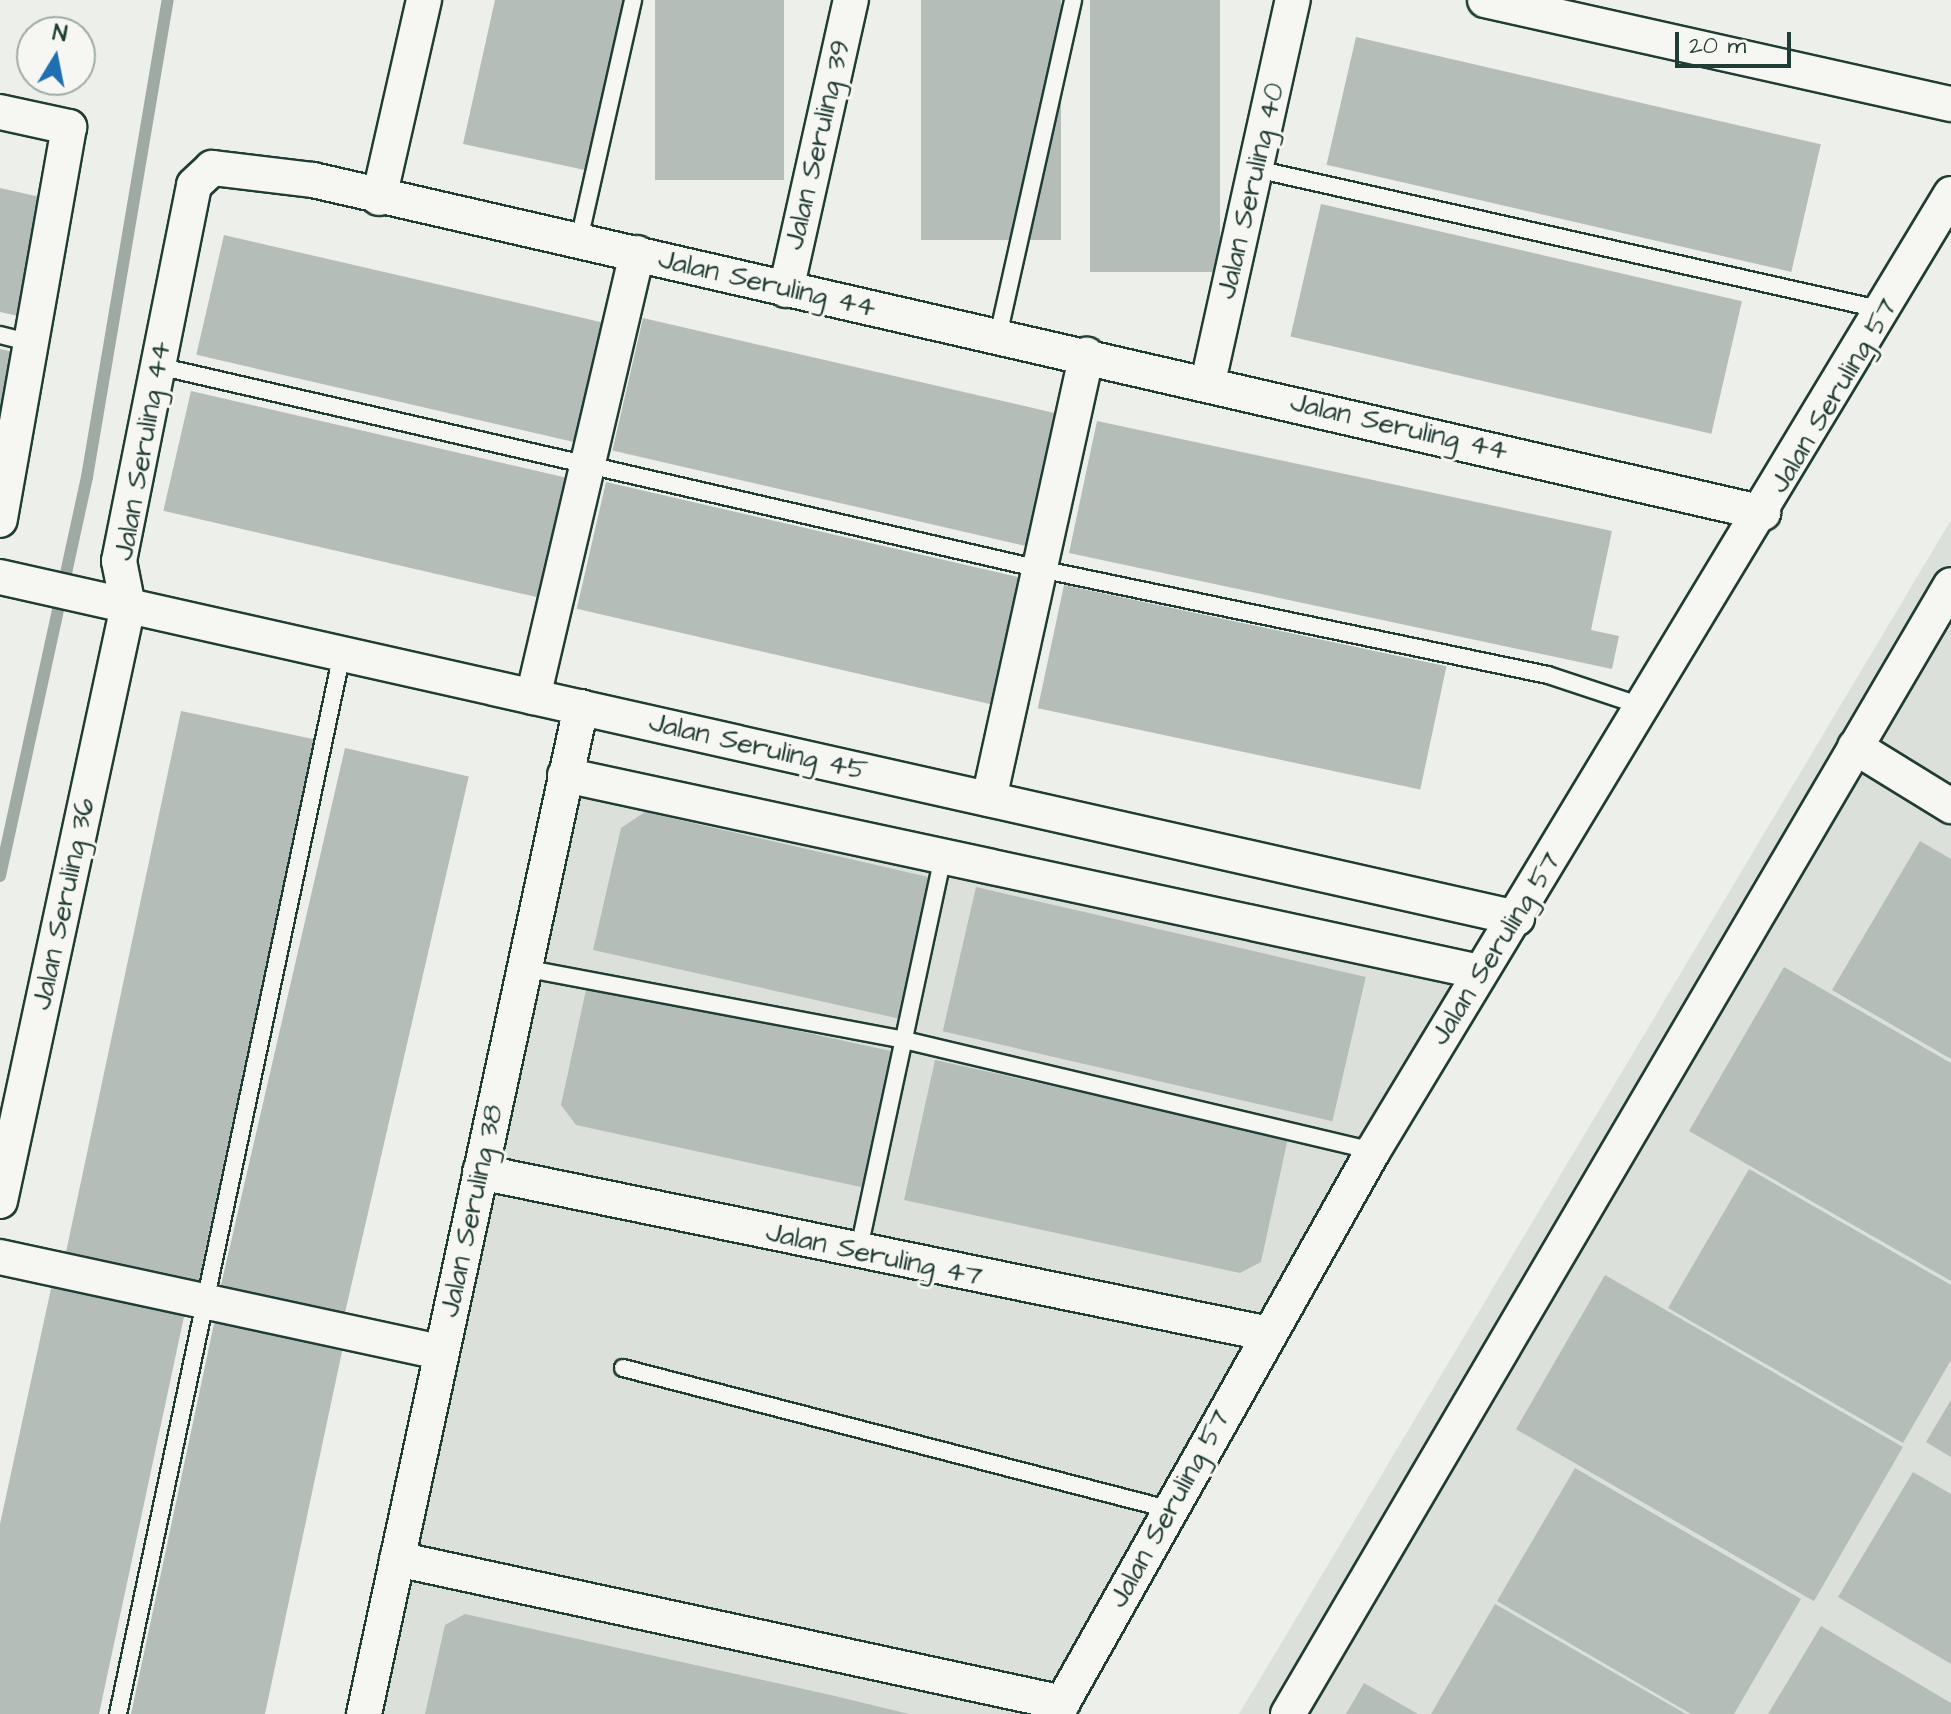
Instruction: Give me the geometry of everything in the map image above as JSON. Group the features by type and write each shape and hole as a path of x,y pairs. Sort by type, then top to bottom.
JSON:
{"street":[{"path":"379,198 424,0"},
{"name":"Jalan Seruling 39","path":"786,290 851,0"},
{"name":"Jalan Seruling 40","path":"1208,382 1293,0"},
{"path":"1485,0 1951,104"},
{"path":"0,112 69,127 0,520"},
{"name":"Jalan Seruling 44","path":"113,603 194,185 212,168 247,168 579,240 786,290 1208,382 1763,513"},
{"name":"Jalan Seruling 57","path":"1060,1708 1168,1509 1373,1151 1887,311 1951,194"},
{"path":"533,697 637,253"},
{"path":"989,799 1087,355"},
{"name":"Jalan Seruling 45","path":"12,580 1517,918"},
{"path":"1288,1714 1951,585"},
{"name":"Jalan Seruling 36","path":"0,1201 113,603"},
{"name":"Jalan Seruling 38","path":"364,1714 581,707"},
{"path":"1855,747 1951,806"},
{"path":"565,775 1480,972"},
{"name":"Jalan Seruling 47","path":"480,1172 858,1253 1269,1334"},
{"path":"0,1257 441,1352"},
{"path":"397,1559 1060,1708"}],"lane":[{"path":"579,240 633,0"},
{"path":"998,336 1073,0"},
{"path":"1256,169 1887,311"},
{"path":"0,335 33,343"},
{"path":"158,366 1040,569 1548,675 1645,707"},
{"path":"118,1714 202,1300 342,654"},
{"path":"858,1253 943,857"},
{"path":"524,968 904,1040 1373,1151"},
{"path":"623,1368 1168,1509"}],"shaded area":[{"path":"1951,520 1951,1714 1239,1714"},
{"path":"576,792 1455,981 1033,1714 382,1714"}],"building":[{"path":"495,0 623,0 585,170 463,144"},
{"path":"655,0 784,0 784,180 655,180"},
{"path":"921,0 1061,0 1061,240 921,240"},
{"path":"1090,0 1220,0 1220,272 1090,272"},
{"path":"1356,37 1821,144 1791,272 1327,165"},
{"path":"0,188 49,199 23,317 0,312"},
{"path":"1321,204 1742,301 1711,434 1290,337"},
{"path":"224,235 608,324 580,443 196,355"},
{"path":"643,318 1064,415 1033,548 612,451"},
{"path":"0,349 14,352 1,408 0,408"},
{"path":"191,391 572,479 544,599 163,511"},
{"path":"1097,421 1612,531 1591,630 1619,636 1612,669 1069,553"},
{"path":"606,482 1030,580 1001,707 577,609"},
{"path":"1064,585 1446,666 1420,790 1038,708"},
{"path":"181,711 314,739 199,1280 66,1252"},
{"path":"345,748 469,777 345,1313 221,1285"},
{"path":"645,812 937,879 905,1020 593,950 621,828"},
{"path":"1920,841 1951,859 1951,1059 1832,990"},
{"path":"976,887 1366,977 1332,1121 943,1031"},
{"path":"1784,967 1951,1063 1951,1281 1689,1131"},
{"path":"587,985 900,1053 870,1189 576,1125 561,1105"},
{"path":"935,1060 1288,1138 1261,1262 1240,1273 904,1200"},
{"path":"1749,1169 1951,1285 1951,1360 1903,1443 1668,1308"},
{"path":"1605,1275 1903,1447 1814,1601 1516,1429"},
{"path":"52,1284 185,1312 99,1714 0,1714 0,1524"},
{"path":"215,1319 343,1346 265,1714 131,1714"},
{"path":"1951,1400 1951,1457 1926,1442"},
{"path":"1575,1468 1801,1599 1734,1714 1691,1714 1497,1601"},
{"path":"1913,1472 1951,1494 1951,1664 1838,1597"},
{"path":"1495,1604 1686,1714 1431,1714"},
{"path":"465,1614 909,1714 425,1714 445,1625"},
{"path":"1821,1626 1951,1703 1951,1714 1768,1714"},
{"path":"1364,1683 1418,1714 1346,1714"}],"waterway":[{"path":"0,876 87,477 168,0"}]}
